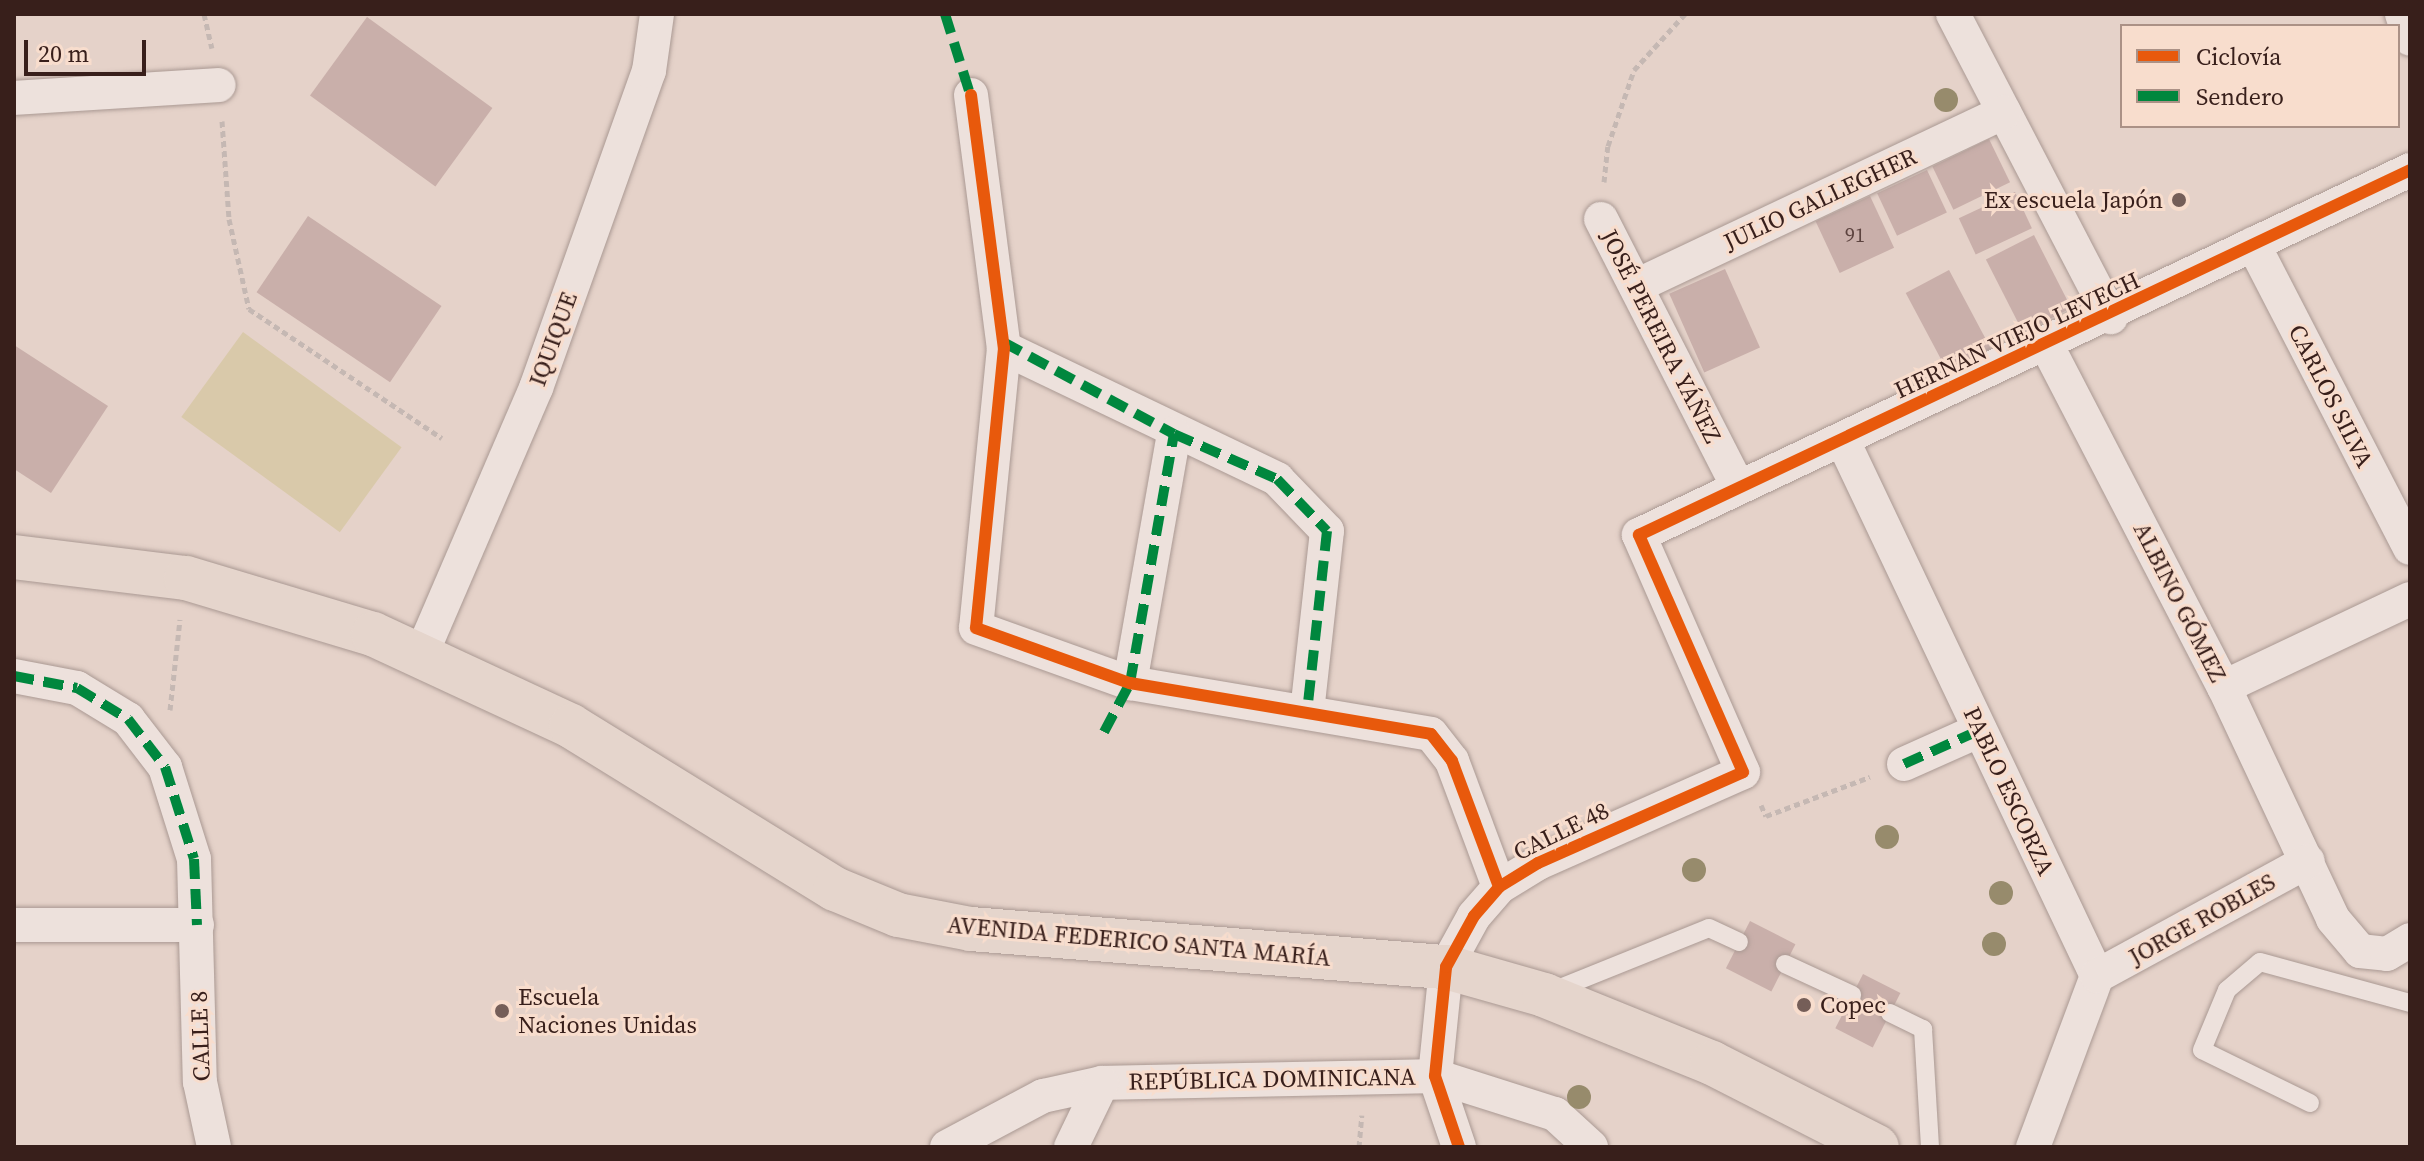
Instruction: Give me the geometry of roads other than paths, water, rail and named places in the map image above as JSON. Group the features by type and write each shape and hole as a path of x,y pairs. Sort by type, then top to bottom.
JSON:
{"main road":[{"name":"AVENIDA FEDERICO SANTA MARÍA","path":"14,557 199,581 312,613 421,655 571,726 822,882 898,915 971,929 1446,967 1544,995 1712,1063 1877,1147"}],"street":[{"name":"IQUIQUE","path":"421,655 536,388 649,71 657,14"},
{"path":"1953,14 2111,317"},
{"path":"2402,14 2410,39"},
{"path":"14,98 219,85"},
{"path":"971,95 1004,348 976,628 1130,683 1431,734 1452,761 1499,887"},
{"name":"JULIO GALLEGHER","path":"1636,286 2004,112"},
{"name":"HERNAN VIEJO LEVECH","path":"1743,772 1639,535 2111,317 2253,244 2410,170"},
{"name":"JOSÉ PEREIRA YÁÑEZ","path":"1601,219 1738,487"},
{"name":"CARLOS SILVA","path":"2253,244 2410,548"},
{"name":"ALBINO GÓMEZ","path":"2047,346 2224,687 2333,919 2360,951 2387,954 2410,940"},
{"path":"1004,348 1174,434 1277,479 1327,531 1307,712"},
{"path":"1130,683 1174,434"},
{"name":"PABLO ESCORZA","path":"1843,441 2097,976"},
{"path":"2224,687 2410,599"},
{"name":"CALLE 8","path":"14,676 77,688 128,719 165,767 194,859 200,1082 214,1147"},
{"path":"1904,764 1980,730"},
{"name":"CALLE 48","path":"1435,1076 1446,967 1499,887 1743,772"},
{"name":"JORGE ROBLES","path":"2097,976 2308,861"},
{"path":"14,925 197,925"},
{"path":"2033,1147 2097,976"},
{"path":"1435,1076 1459,1147"},
{"name":"REPÚBLICA DOMINICANA","path":"947,1147 1043,1096 1102,1083 1435,1076 1555,1114 1591,1147"},
{"path":"1071,1147 1102,1083"}],"lane":[{"path":"1544,995 1709,928 1739,942"},
{"path":"2310,1103 2202,1050 2227,990 2260,962 2410,1003"},
{"path":"1785,964 1852,995"},
{"path":"1890,1013 1923,1029 1930,1147"}],"place":[{"name":"Ex escuela Japón","path":"2179,200"},
{"name":"Copec","path":"1804,1005"},
{"name":"Escuela Naciones Unidas","path":"502,1011"}]}
